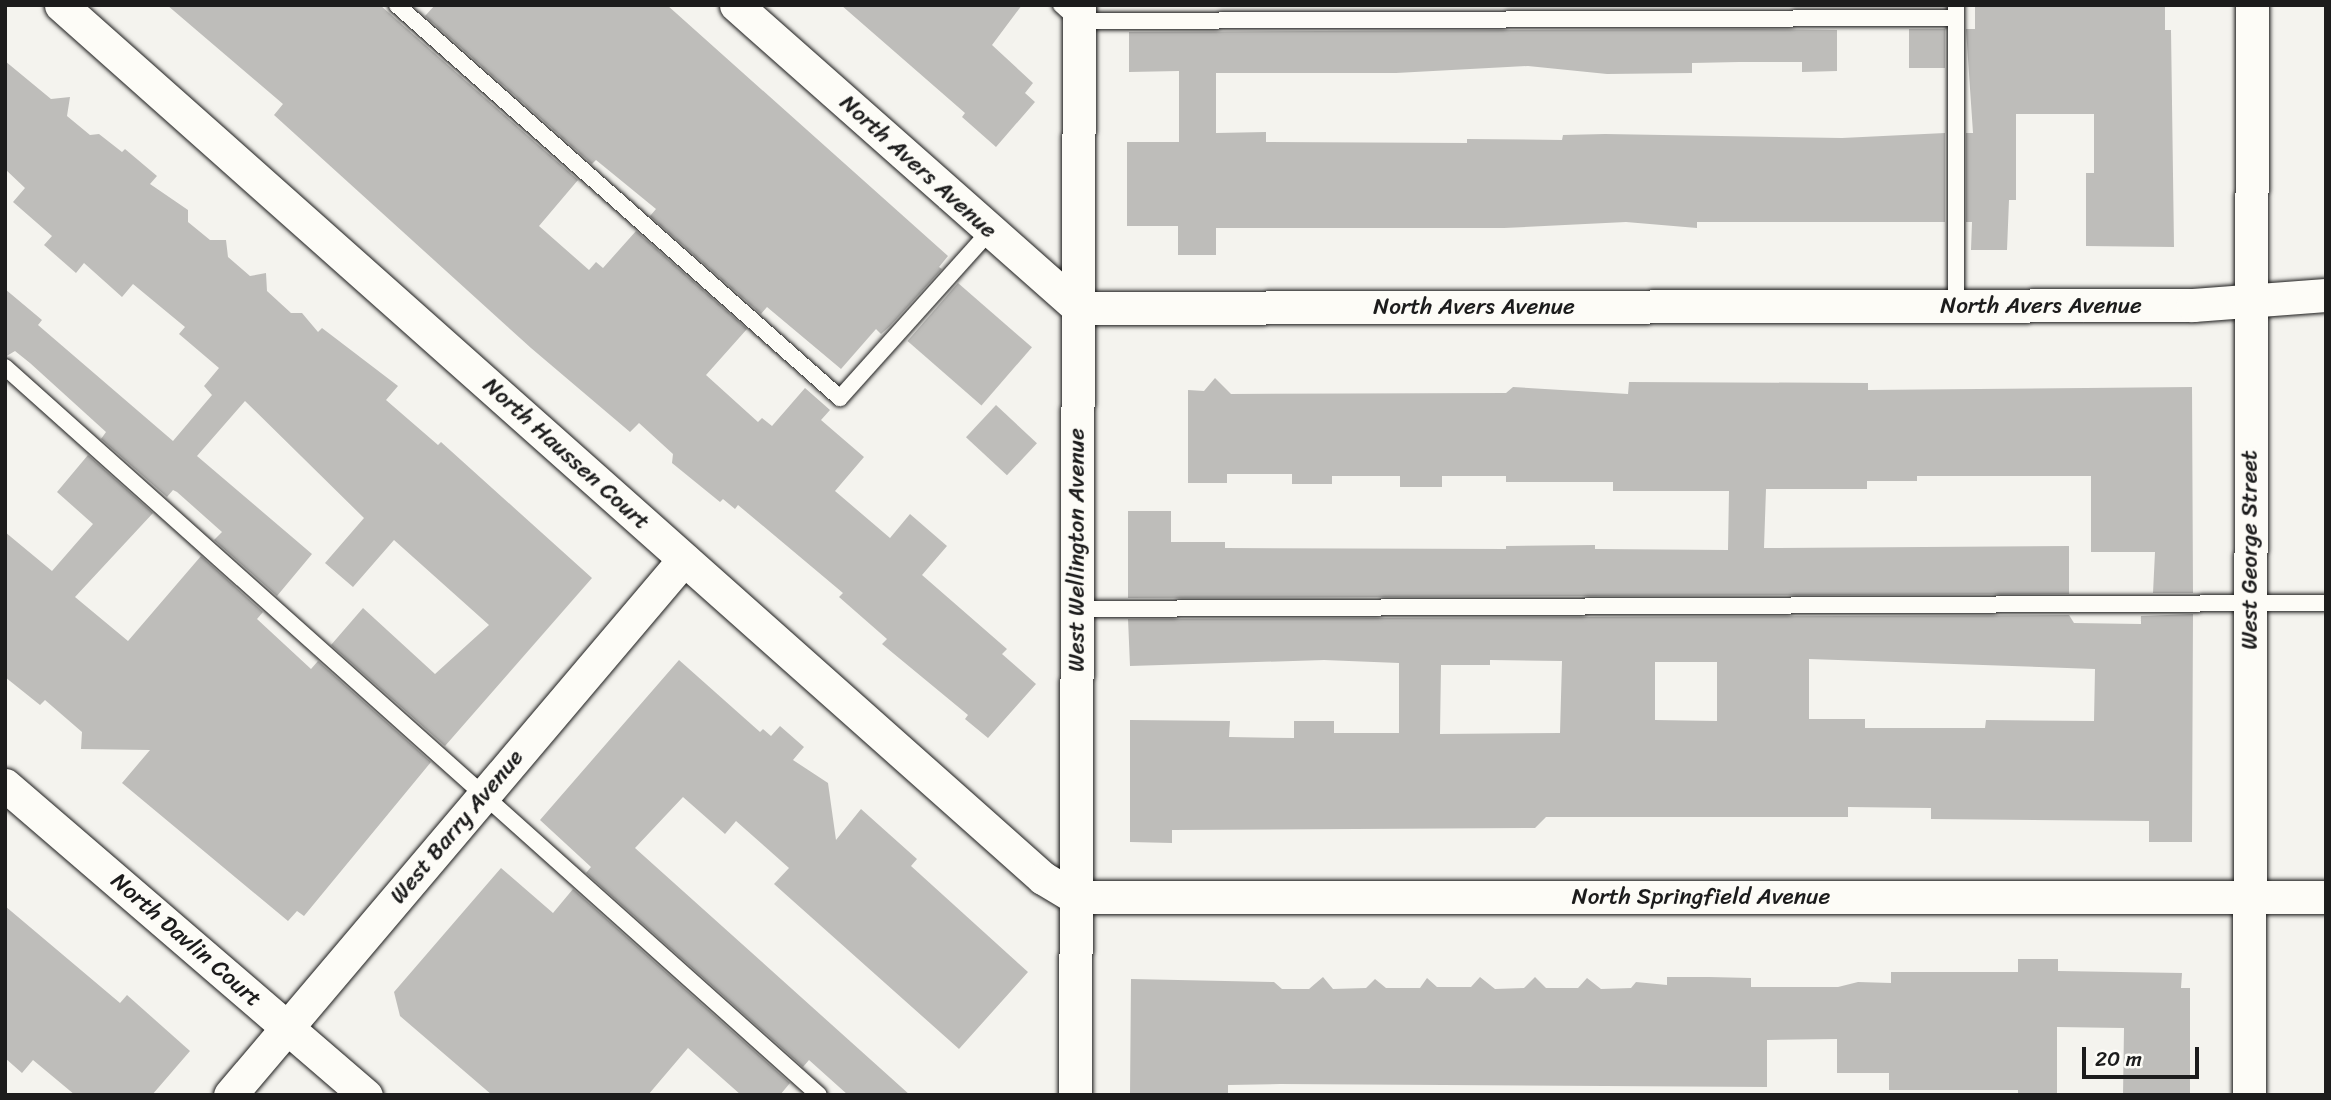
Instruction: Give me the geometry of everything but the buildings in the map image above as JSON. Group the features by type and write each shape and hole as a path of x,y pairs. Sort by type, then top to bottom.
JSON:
{"street":[{"name":"North Haussen Court","path":"61,5 1043,877 1075,897"},
{"name":"North Avers Avenue","path":"736,5 1078,308 2193,305 2326,295"},
{"name":"West George Street","path":"2249,1095 2252,5"},
{"name":"West Wellington Avenue","path":"1073,11 1078,308 1075,1095"},
{"name":"West Barry Avenue","path":"230,1095 684,559"},
{"name":"North Davlin Court","path":"5,785 366,1095"},
{"name":"North Springfield Avenue","path":"1075,897 2326,897"}],"lane":[{"path":"397,5 840,398 990,231"},
{"path":"1073,11 1956,11 1956,306"},
{"path":"5,367 485,793 819,1095"},
{"path":"1076,609 2326,603"}]}
